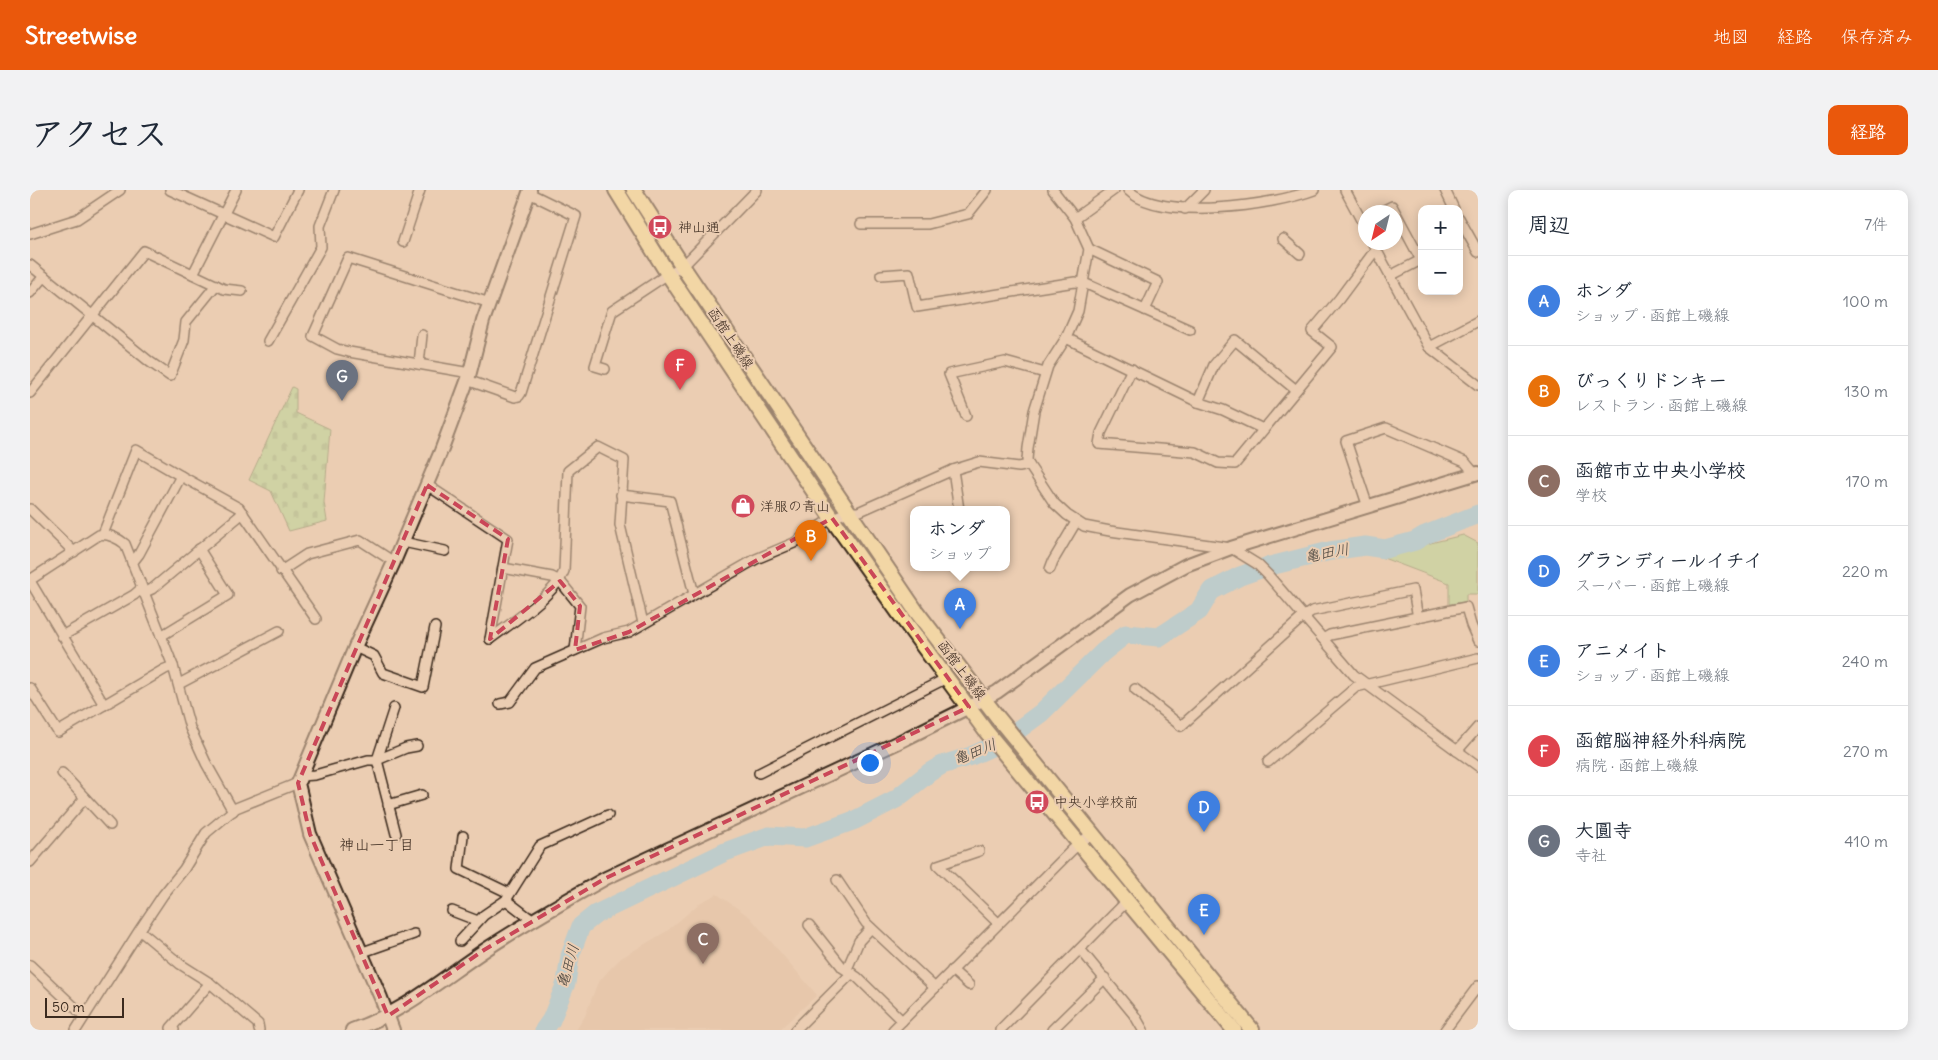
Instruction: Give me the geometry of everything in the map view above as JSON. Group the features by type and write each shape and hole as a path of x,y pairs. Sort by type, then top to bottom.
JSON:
{"main road":[{"name":"函館上磯線","path":"616,190 668,274 832,518 904,621 985,730 1234,1030"},
{"name":"函館上磯線","path":"634,190 683,266 916,611 1091,834 1252,1030"}],"street":[{"path":"30,234 77,219 120,190"},
{"path":"170,190 274,237 298,190"},
{"path":"193,274 236,190"},
{"path":"268,341 320,247 320,226 334,190"},
{"path":"403,242 420,190"},
{"path":"605,369 596,366 612,311 683,266 757,190"},
{"path":"861,224 928,224 968,214 987,190"},
{"path":"1053,190 1075,218 1089,249 1078,311 1066,338 1059,346 1045,374 1034,411 1028,448 1027,460 1054,503 1076,522 1084,526 1231,548 1247,557 1262,569 1354,676 1478,766"},
{"path":"1075,218 1114,190"},
{"path":"1128,190 1135,196 1150,203 1185,209 1202,209 1273,201 1296,197 1314,190"},
{"path":"1185,209 1204,190"},
{"path":"1345,190 1358,213"},
{"path":"1444,190 1452,205"},
{"path":"393,1030 310,834 300,779 355,646 427,485 469,377 490,303 529,191 576,216 519,396 469,377 419,364 337,349 313,336 348,258 490,303"},
{"path":"1463,225 1478,252"},
{"path":"1390,276 1421,260 1403,226"},
{"path":"1283,239 1300,254"},
{"path":"1089,249 1158,282 1145,310"},
{"path":"1132,369 1101,433 1099,444 1195,452 1218,463 1235,464 1332,347 1312,331 1339,299 1371,250"},
{"path":"1376,250 1429,347 1478,385"},
{"path":"30,393 144,251 224,289 242,291"},
{"path":"30,265 170,376 184,340 186,322 216,285"},
{"path":"881,275 909,273 917,307 1075,282 1084,284 1190,330"},
{"path":"30,293 44,276"},
{"path":"1429,347 1478,321"},
{"path":"419,364 422,334"},
{"path":"1066,338 1198,402 1223,410 1263,429"},
{"path":"1198,402 1214,365 1235,340 1296,390"},
{"path":"966,416 949,374 1005,362 1045,374"},
{"path":"352,1030 388,1016 446,978 484,950 599,882 969,708 1130,595 1186,565 1231,548 1368,507 1476,474 1465,462 1386,428 1346,441 1368,507"},
{"path":"427,485 508,539 490,639 550,592 560,581 564,571 568,471 598,447 624,460 620,525 643,623"},
{"path":"104,705 30,580 103,534 136,450 239,508 316,620"},
{"path":"500,704 510,702 535,668 603,638 628,632 756,559 794,543 832,518 848,512 858,512 953,470 979,462 1019,467 1030,465"},
{"path":"953,470 959,506"},
{"path":"132,563 139,554 181,476"},
{"path":"621,494 670,501 694,594"},
{"path":"32,513 74,552"},
{"path":"62,636 134,595 152,588 243,513"},
{"path":"1050,569 1052,561 1076,522"},
{"path":"103,534 120,540 125,544 173,666 190,728 206,763 233,811"},
{"path":"282,571 307,554 360,540 394,562"},
{"path":"403,542 445,552"},
{"path":"161,636 228,594 200,549"},
{"path":"503,568 552,577 560,581 580,606 574,650"},
{"path":"1135,688 1181,726 1304,616 1312,611 1413,590 1418,618"},
{"path":"1323,639 1466,608 1477,637"},
{"path":"355,646 374,656 383,673 423,687 435,628"},
{"path":"179,684 279,632"},
{"path":"1268,762 1356,686 1478,658"},
{"path":"30,688 58,732 173,666"},
{"path":"758,773 868,719 946,677"},
{"path":"394,708 377,760 396,834"},
{"path":"1457,751 1478,727"},
{"path":"76,1030 139,931 163,895 184,869 206,833 233,811 300,779 368,760 377,760 406,748 417,746"},
{"path":"62,773 110,825"},
{"path":"388,804 422,795"},
{"path":"30,862 85,798"},
{"path":"460,941 478,921 508,896 540,846 608,815"},
{"path":"893,1030 998,923 1091,834"},
{"path":"463,836 459,869 508,896 532,920"},
{"path":"978,851 938,866 998,923"},
{"path":"836,880 871,928 934,988"},
{"path":"1000,1030 1127,901"},
{"path":"452,911 478,921"},
{"path":"809,925 843,968 850,971 902,1021"},
{"path":"795,1030 850,971 859,941 871,928"},
{"path":"144,934 180,964 210,983 258,1024 259,1030"},
{"path":"360,953 414,934"},
{"path":"1080,949 1135,1016 1143,1030"},
{"path":"30,965 84,1016"},
{"path":"952,970 969,985"},
{"path":"1052,1030 1105,978"},
{"path":"174,1030 171,1028 210,983"},
{"path":"1445,1030 1478,986"}],"highlighted area":[{"path":"427,485 508,539 490,639 560,581 580,606 575,650 629,632 832,518 969,707 606,878 484,950 388,1016 310,834 298,783"}],"shaded area":[{"path":"717,894 750,917 817,995 779,1030 576,1030 585,1016 597,984 621,958 667,931 701,902"}],"green space":[{"path":"292,387 296,389 296,413 330,429 324,502 327,521 289,531 271,491 249,480"},
{"path":"1463,535 1478,543 1478,594 1466,594 1466,602 1449,604 1449,583 1378,556"}],"waterway":[{"name":"亀田川","path":"544,1030 551,1020 566,983 570,956 581,926 596,914 725,852 769,836 805,838 855,820 896,799 930,772 942,765 971,756 1000,743 1041,713 1103,652 1126,634 1159,637 1199,611 1211,591 1240,576 1266,567 1330,551 1365,546 1385,549 1415,541 1425,535 1478,514"}],"place":[{"name":"神山通","path":"660,227"},
{"name":"函館脳神経外科病院","path":"680,390"},
{"name":"大圓寺","path":"342,401"},
{"name":"洋服の青山","path":"743,506"},
{"name":"びっくりドンキー","path":"811,561"},
{"name":"ホンダ","path":"960,629"},
{"name":"中央小学校前","path":"1037,802"},
{"name":"グランディールイチイ","path":"1204,832"},
{"name":"アニメイト","path":"1204,935"},
{"name":"函館市立中央小学校","path":"703,964"}],"district":[{"name":"神山一丁目","path":"377,845"}]}
